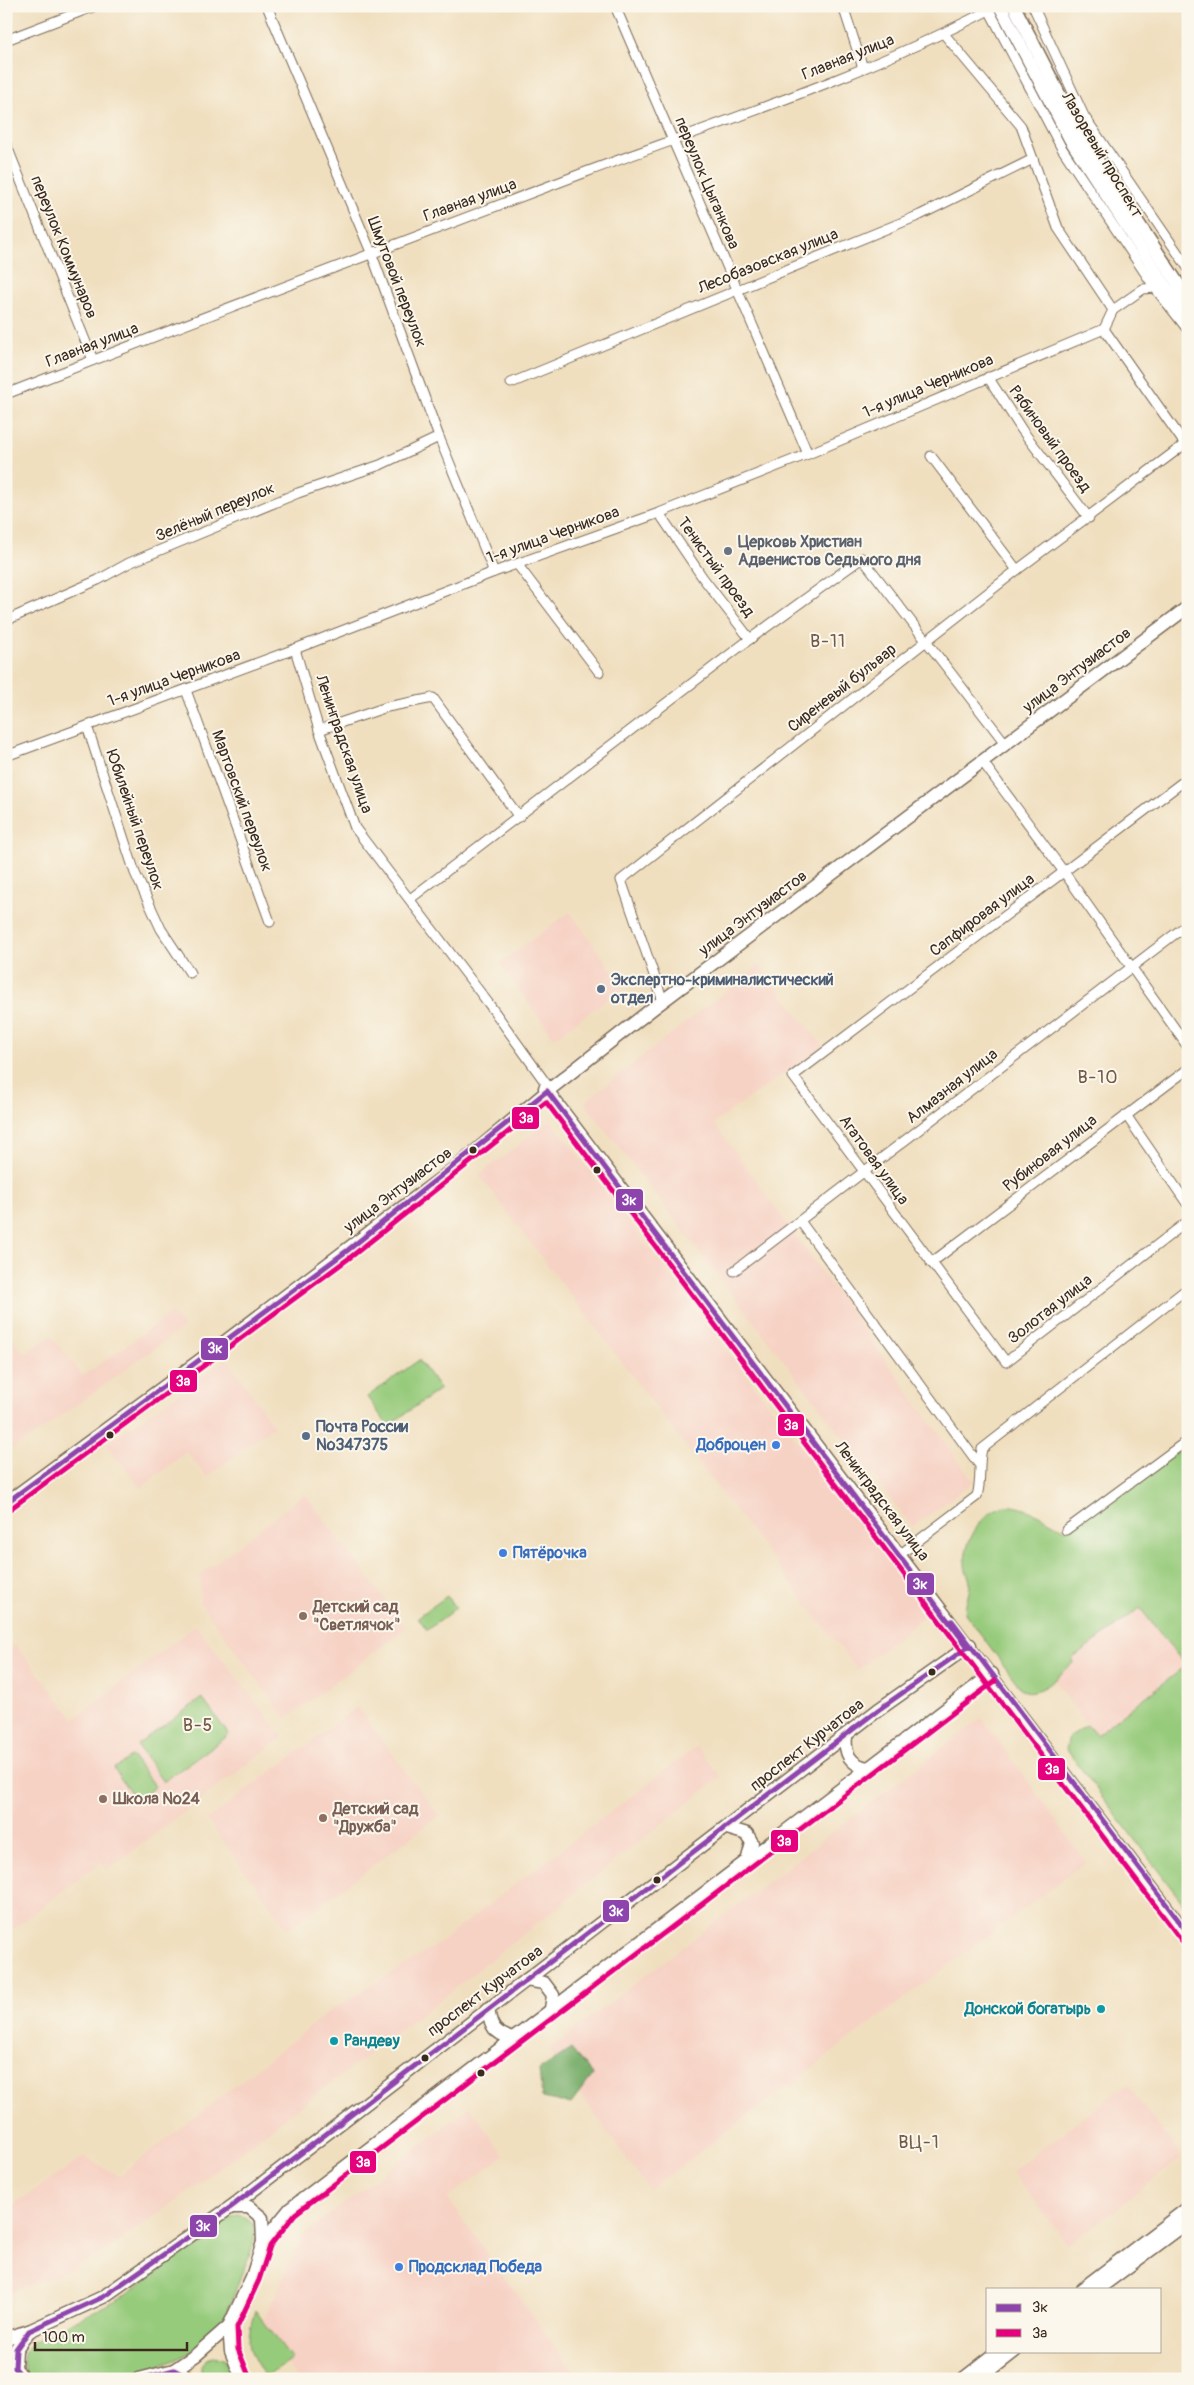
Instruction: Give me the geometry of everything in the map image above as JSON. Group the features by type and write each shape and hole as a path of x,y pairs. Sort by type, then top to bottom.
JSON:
{"street":[{"path":"6,40 95,6"},
{"name":"Шмутовой переулок","path":"267,6 371,252 439,437 494,572"},
{"name":"переулок Цыганкова","path":"615,6 808,454"},
{"path":"843,6 863,68"},
{"name":"Лазоревый проспект","path":"1014,6 1080,133 1188,299"},
{"path":"1033,6 1084,116 1188,268"},
{"path":"992,8 1061,147 1155,288 1188,330"},
{"name":"Главная улица","path":"6,394 371,252 863,68 944,34 992,8"},
{"name":"Лазоревый проспект","path":"992,8 1070,139 1166,286 1188,314"},
{"path":"944,34 1021,126 1058,228 1113,310"},
{"name":"переулок Коммунаров","path":"6,144 94,360"},
{"name":"Лесобазовская улица","path":"511,383 920,215 1034,159"},
{"path":"1155,288 1142,289 1113,310 1104,329 1186,446"},
{"name":"1-я улица Черникова","path":"6,756 295,649 494,572 659,513 808,454 1104,329"},
{"name":"Рябиновый проезд","path":"988,377 1022,430 1088,518"},
{"name":"Зелёный переулок","path":"6,618 7,620 98,580 129,563 298,493 380,465 439,437"},
{"name":"Сиреневый бульвар","path":"662,1001 621,880 1017,570 1186,446"},
{"path":"931,456 1017,570"},
{"name":"Тенистый проезд","path":"659,513 703,578 750,639"},
{"path":"410,899 750,639 862,558 1005,743"},
{"path":"516,564 599,672"},
{"name":"улица Энтузиастов","path":"6,1503 154,1396 452,1170 547,1089 662,1001 1188,607"},
{"name":"Ленинградская улица","path":"295,649 319,730 355,828 410,899 547,1089 902,1554 969,1646 1188,1934"},
{"name":"Мартовский переулок","path":"186,690 270,922"},
{"path":"319,730 386,708 433,698 519,817"},
{"name":"Юбилейный переулок","path":"87,726 135,873 161,929 190,973"},
{"path":"982,761 1064,872 1188,1047"},
{"name":"Сапфировая улица","path":"793,1076 1188,778"},
{"name":"Алмазная улица","path":"734,1271 1188,924"},
{"name":"Рубиновая улица","path":"931,1263 1188,1069"},
{"name":"Агатовая улица","path":"793,1076 931,1263"},
{"path":"6,1495 547,1089 969,1646"},
{"path":"1126,1115 1188,1205"},
{"path":"800,1221 978,1462 981,1474 977,1496 902,1554"},
{"name":"Золотая улица","path":"931,1263 1006,1362 1188,1222"},
{"path":"978,1462 982,1449 1188,1288"},
{"path":"1066,1530 1188,1440"},
{"name":"проспект Курчатова","path":"6,2338 29,2331 103,2297 231,2207 727,1828 878,1710 969,1646"},
{"path":"139,2379 174,2370 196,2355 229,2326 252,2277 264,2242 290,2209 748,1858 991,1675"},
{"path":"846,1736 846,1752 849,1758 854,1764 868,1768"},
{"path":"727,1828 747,1834 752,1843 748,1858"},
{"path":"526,1980 544,1983 553,1995 551,2009"},
{"path":"488,2010 490,2022 497,2033 512,2039"},
{"path":"231,2207 249,2207 262,2218 264,2242"},
{"path":"1083,2288 1188,2208"},
{"path":"1099,2288 1188,2222"},
{"path":"229,2326 231,2351 242,2379"},
{"path":"24,2379 15,2368 16,2349 29,2331"},
{"path":"963,2379 999,2352"},
{"path":"979,2379 1014,2352"},
{"path":"174,2370 192,2379"}],"shaded area":[{"path":"570,912 624,987 554,1038 500,963"},
{"path":"759,965 823,1046 714,1123 974,1482 912,1527 584,1102"},
{"path":"551,1120 928,1613 857,1670 479,1175"},
{"path":"172,1313 184,1327 46,1427 6,1453 6,1331 24,1354 51,1336 83,1376"},
{"path":"227,1359 274,1426 207,1477 186,1452 141,1488 106,1444"},
{"name":"Детский сад \"Светлячок\"","path":"305,1494 406,1628 286,1719 200,1603 200,1575"},
{"path":"1140,1608 1186,1667 1095,1735 1053,1680 1073,1663 1072,1659"},
{"name":"Школа №24","path":"196,1625 283,1737 108,1870 101,1862 6,1934 6,1653 16,1645 74,1719"},
{"name":"Детский сад \"Дружба\"","path":"357,1707 439,1816 288,1929 207,1820"},
{"path":"982,1718 1086,1862 649,2190 548,2050"},
{"path":"697,1746 721,1777 448,1994 172,2204 111,2247 66,2272 6,2293 6,2253 16,2246 12,2235 6,2231 6,2209 84,2157 119,2176 333,2009 432,1948"},
{"path":"1127,2084 1182,2158 1068,2245 1012,2171"},
{"path":"470,2107 504,2156 447,2198 578,2379 297,2379 260,2328 303,2235"}],"green space":[{"path":"419,1360 440,1389 388,1426 367,1397"},
{"path":"1188,1444 1188,1910 1066,1749 1069,1737 1087,1725 1096,1735 1186,1666 1140,1608 1072,1659 1073,1663 1049,1684 1036,1691 1022,1690 965,1613 970,1583 965,1565 965,1555 972,1535 978,1525 994,1510 1003,1506 1013,1506 1027,1510 1066,1530"},
{"path":"447,1596 456,1608 427,1630 418,1617"},
{"path":"202,1698 229,1735 163,1782 137,1745"},
{"path":"132,1756 155,1787 136,1800 114,1769"},
{"path":"571,2049 593,2075 571,2104 542,2098 539,2070"},
{"path":"237,2215 243,2216 253,2224 253,2244 224,2318 216,2330 200,2346 180,2358 157,2367 132,2373 80,2378 34,2379 25,2371 24,2355 27,2348 33,2342 126,2295 230,2218"},
{"path":"255,2310 292,2359 266,2378 255,2360 250,2346 250,2331"},
{"path":"214,2357 224,2359 239,2379 201,2379 201,2367 206,2359"}],"transit line":[{"name":"3к","path":"6,1503 348,1250 547,1091 968,1647 878,1710 231,2207 103,2297 29,2331 16,2349 15,2368 24,2379"},
{"name":"3а","path":"10,1509 352,1256 546,1102 1182,1941"},
{"name":"3к","path":"952,1621 1188,1933"},
{"name":"3а","path":"249,2376 238,2349 237,2327 259,2280 270,2246 295,2214 995,1681"},
{"name":"3к","path":"140,2379 174,2370 191,2379"}],"place":[{"name":"Церковь Христиан Адвенистов Седьмого дня","path":"728,551"},
{"name":"Экспертно-криминалистический отдел","path":"601,989"},
{"name":"Почта России №347375","path":"306,1436"},
{"name":"Доброцен","path":"776,1445"},
{"name":"Пятёрочка","path":"503,1553"},
{"name":"Детский сад \"Светлячок\"","path":"303,1616"},
{"name":"Школа №24","path":"103,1799"},
{"name":"Детский сад \"Дружба\"","path":"323,1818"},
{"name":"Донской богатырь","path":"1101,2009"},
{"name":"Рандеву","path":"334,2041"},
{"name":"Продсклад Победа","path":"399,2267"}],"district":[{"name":"В-11","path":"828,641"},
{"name":"В-10","path":"1098,1077"},
{"name":"В-5","path":"198,1725"},
{"name":"ВЦ-1","path":"919,2142"}]}
